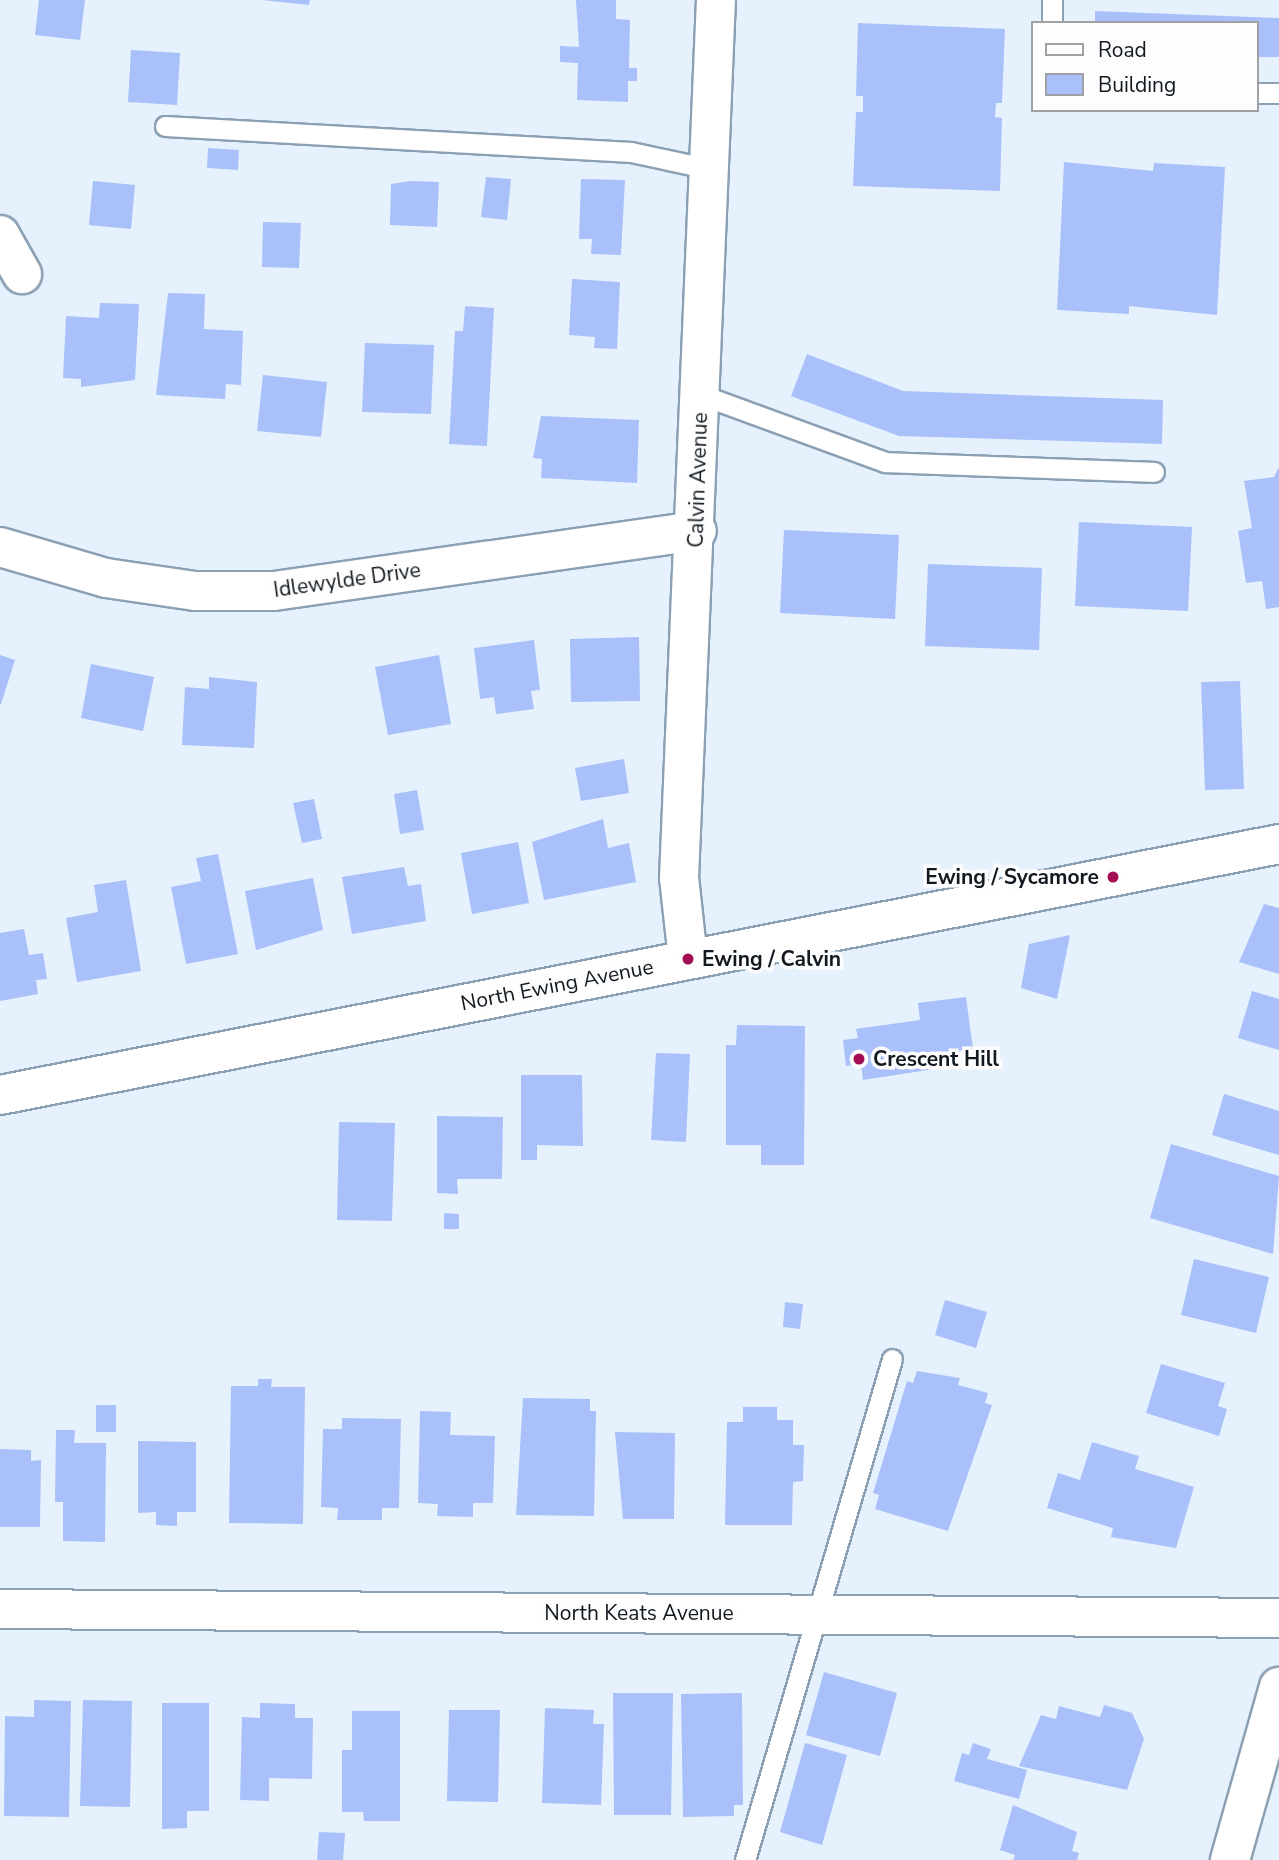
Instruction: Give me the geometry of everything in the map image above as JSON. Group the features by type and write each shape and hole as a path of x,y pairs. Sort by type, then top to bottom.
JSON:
{"street":[{"name":"Calvin Avenue","path":"688,959 679,878 702,395 716,0"},
{"path":"0,235 22,274"},
{"name":"Idlewylde Drive","path":"0,547 106,578 195,591 274,591 696,531"},
{"name":"North Ewing Avenue","path":"0,1095 1279,844"},
{"name":"North Keats Avenue","path":"0,1609 1279,1618"},
{"path":"1230,1860 1279,1687"}],"lane":[{"path":"1052,0 1052,21"},
{"path":"1258,93 1279,93"},
{"path":"165,126 631,152 710,169"},
{"path":"702,395 885,462 1154,472"},
{"path":"745,1860 892,1359"}],"building":[{"path":"39,0 85,0 80,40 35,35"},
{"path":"262,0 310,0 309,5"},
{"path":"576,0 616,0 616,19 630,20 629,68 637,68 637,81 628,81 628,102 577,100 578,63 560,62 560,46 579,47"},
{"path":"1095,11 1279,18 1279,57 1258,57 1258,21 1095,21"},
{"path":"858,23 1005,29 1002,103 996,103 995,117 1002,118 1000,191 853,186 856,112 863,112 863,96 856,96"},
{"path":"131,50 180,53 177,105 128,102"},
{"path":"208,148 239,150 238,170 207,168"},
{"path":"1064,162 1153,171 1154,163 1225,167 1217,315 1129,306 1129,314 1057,310"},
{"path":"486,177 511,179 507,220 481,217"},
{"path":"581,179 625,180 621,255 591,254 592,239 579,239"},
{"path":"93,181 135,185 131,229 89,225"},
{"path":"411,181 439,182 437,227 390,225 391,184"},
{"path":"263,222 301,223 299,268 262,267"},
{"path":"572,279 620,282 617,349 594,348 595,337 569,335"},
{"path":"168,293 205,294 204,329 243,331 241,385 226,384 225,399 156,395"},
{"path":"100,303 139,304 135,380 81,387 81,379 63,378 66,316 99,318"},
{"path":"465,306 494,308 487,446 449,444 455,331 463,331"},
{"path":"365,343 434,345 431,414 362,412"},
{"path":"807,354 903,391 1163,400 1162,444 899,436 791,396"},
{"path":"263,375 327,382 321,437 257,431"},
{"path":"541,416 639,420 637,483 541,478 542,459 533,458"},
{"path":"1279,467 1279,607 1266,609 1262,581 1246,583 1238,531 1252,528 1244,481 1274,477"},
{"path":"1079,522 1192,527 1188,611 1075,606"},
{"path":"784,530 899,535 895,619 780,613"},
{"path":"928,564 1042,568 1039,650 925,646"},
{"path":"639,637 640,701 571,702 570,639"},
{"path":"534,640 540,690 531,691 534,709 496,714 494,697 480,699 474,648"},
{"path":"0,655 15,660 1,704 0,704"},
{"path":"439,655 451,724 388,735 375,667"},
{"path":"91,664 154,677 143,731 81,718"},
{"path":"209,677 257,682 254,748 182,745 185,687 209,689"},
{"path":"1240,681 1244,789 1205,790 1201,682"},
{"path":"624,759 629,793 581,801 575,768"},
{"path":"417,790 424,830 400,834 394,794"},
{"path":"314,799 322,839 302,843 293,803"},
{"path":"603,819 608,848 629,843 636,882 544,900 532,842"},
{"path":"518,842 529,903 472,914 461,853"},
{"path":"218,854 238,954 186,964 171,887 201,881 196,858"},
{"path":"404,867 408,886 421,884 426,921 352,934 342,877"},
{"path":"313,878 323,930 256,950 245,891"},
{"path":"126,880 141,971 77,982 66,918 98,912 94,885"},
{"path":"1264,904 1279,908 1279,974 1239,962"},
{"path":"24,929 29,955 43,953 47,979 36,980 38,994 0,1001 0,933"},
{"path":"1070,935 1057,999 1021,988 1029,944"},
{"path":"1252,991 1279,999 1279,1050 1238,1038"},
{"path":"966,997 973,1049 926,1055 928,1070 863,1080 861,1064 846,1066 843,1040 858,1038 856,1029 920,1020 918,1003"},
{"path":"737,1025 805,1026 804,1165 761,1165 761,1145 726,1145 726,1045 736,1045"},
{"path":"656,1053 690,1054 686,1142 651,1140"},
{"path":"521,1075 582,1075 583,1146 537,1145 537,1160 521,1160"},
{"path":"1224,1094 1279,1111 1279,1155 1212,1135"},
{"path":"437,1116 503,1117 502,1179 457,1179 458,1194 437,1193"},
{"path":"339,1122 395,1123 392,1221 337,1220"},
{"path":"1171,1144 1279,1176 1273,1254 1150,1218"},
{"path":"444,1213 459,1214 459,1229 444,1229"},
{"path":"1194,1259 1269,1277 1256,1333 1181,1315"},
{"path":"945,1300 987,1312 976,1348 935,1335"},
{"path":"785,1302 803,1304 800,1329 783,1327"},
{"path":"1161,1364 1225,1383 1218,1406 1227,1409 1219,1436 1146,1413"},
{"path":"917,1371 960,1378 958,1385 988,1393 985,1403 992,1405 948,1531 875,1509 879,1495 873,1493 907,1381 913,1383"},
{"path":"258,1379 272,1379 271,1387 305,1387 303,1524 229,1523 231,1386 258,1386"},
{"path":"523,1398 590,1399 590,1411 596,1411 594,1516 516,1515"},
{"path":"96,1405 116,1405 116,1432 96,1432"},
{"path":"743,1407 777,1407 777,1420 793,1420 793,1445 804,1445 803,1481 793,1482 792,1525 725,1525 727,1422 743,1422"},
{"path":"420,1411 451,1412 450,1435 495,1436 493,1503 473,1503 473,1517 437,1516 438,1504 418,1503"},
{"path":"342,1418 401,1419 399,1508 382,1508 382,1520 337,1520 338,1508 321,1507 323,1429 342,1429"},
{"path":"56,1430 75,1430 74,1443 106,1443 105,1542 63,1541 63,1502 55,1502"},
{"path":"615,1432 675,1433 674,1519 623,1519"},
{"path":"138,1441 196,1442 196,1512 177,1512 177,1526 156,1525 156,1512 138,1513"},
{"path":"1092,1442 1139,1456 1135,1469 1194,1487 1176,1548 1111,1537 1113,1528 1047,1508 1058,1473 1080,1480"},
{"path":"0,1449 31,1450 31,1461 41,1460 40,1527 0,1527"},
{"path":"824,1672 897,1693 880,1756 806,1735"},
{"path":"613,1693 673,1693 671,1815 614,1815"},
{"path":"742,1693 743,1805 734,1805 734,1816 683,1817 681,1694"},
{"path":"34,1700 71,1701 69,1817 4,1816 5,1716 34,1717"},
{"path":"83,1700 132,1701 130,1807 80,1806"},
{"path":"162,1703 209,1703 209,1811 187,1811 187,1828 162,1829"},
{"path":"260,1703 295,1704 295,1718 313,1718 312,1779 269,1778 269,1801 240,1800 242,1717 260,1718"},
{"path":"1104,1705 1132,1713 1144,1739 1127,1790 1019,1766 1041,1715 1056,1719 1059,1706 1100,1717"},
{"path":"545,1708 594,1710 593,1724 604,1724 601,1805 542,1803"},
{"path":"449,1710 500,1710 498,1802 447,1801"},
{"path":"352,1711 400,1711 400,1821 364,1821 363,1812 342,1812 342,1750 352,1750"},
{"path":"805,1743 847,1755 822,1845 780,1832"},
{"path":"973,1743 991,1749 987,1759 1027,1770 1019,1799 954,1781 962,1753 969,1755"},
{"path":"1013,1805 1077,1832 1072,1851 1079,1853 1077,1860 1013,1860 1015,1855 1000,1850"},
{"path":"319,1832 345,1833 343,1860 317,1860"}],"place":[{"name":"Ewing / Sycamore","path":"1113,877"},
{"name":"Ewing / Calvin","path":"688,959"},
{"name":"Crescent Hill","path":"859,1059"}]}
